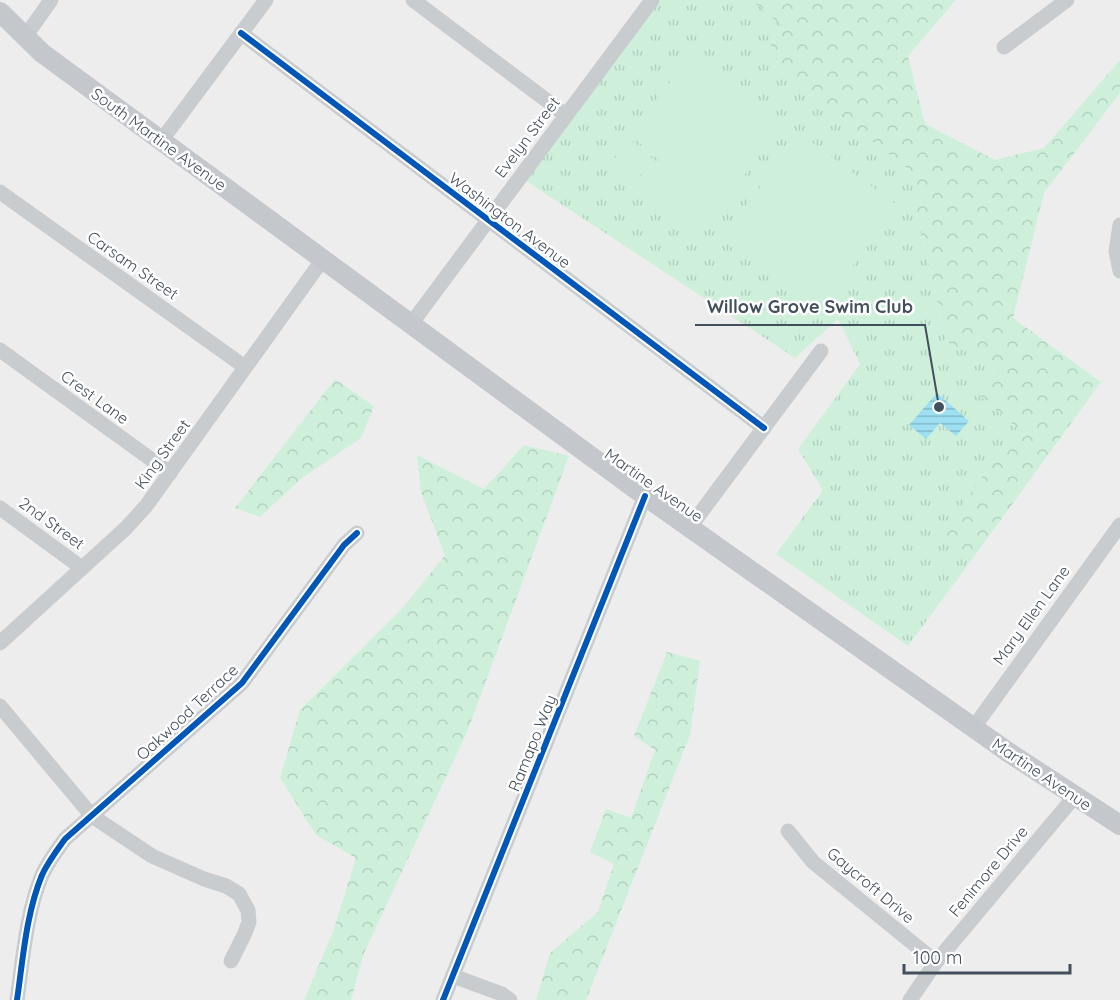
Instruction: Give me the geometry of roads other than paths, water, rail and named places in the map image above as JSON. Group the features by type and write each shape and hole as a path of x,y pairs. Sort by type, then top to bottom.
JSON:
{"main road":[{"name":"South Martine Avenue","path":"0,12 42,53 323,259"},
{"name":"Martine Avenue","path":"323,259 645,496 974,728 1120,825"}],"street":[{"path":"25,37 51,0"},
{"path":"161,141 266,0"},
{"path":"413,0 566,116"},
{"path":"1004,47 1067,0"},
{"name":"Evelyn Street","path":"411,324 566,116 644,3"},
{"name":"Washington Avenue","path":"241,33 764,428"},
{"name":"Carsam Street","path":"0,192 245,367"},
{"path":"1120,225 1116,251 1120,271"},
{"name":"King Street","path":"0,643 126,528 146,506 323,259"},
{"name":"Crest Lane","path":"0,350 170,473"},
{"path":"690,527 821,351"},
{"name":"Ramapo Way","path":"443,1000 645,496"},
{"name":"2nd Street","path":"0,508 82,568"},
{"name":"Mary Ellen Lane","path":"974,728 1120,525"},
{"name":"Oakwood Terrace","path":"92,816 242,683 344,545 357,533"},
{"path":"0,706 92,816 152,856 226,886 239,894 248,910 249,922 231,962"},
{"name":"Fenimore Drive","path":"910,1000 936,962 1075,795"},
{"path":"16,1000 29,921 43,873 65,839 92,816"},
{"name":"Gaycroft Drive","path":"788,831 813,862 936,962"},
{"path":"453,976 502,994 510,1000"}],"water":[{"path":"937,393 969,421 956,436 940,423 926,439 909,425"}],"place":[{"name":"Willow Grove Swim Club","path":"939,407"}]}
